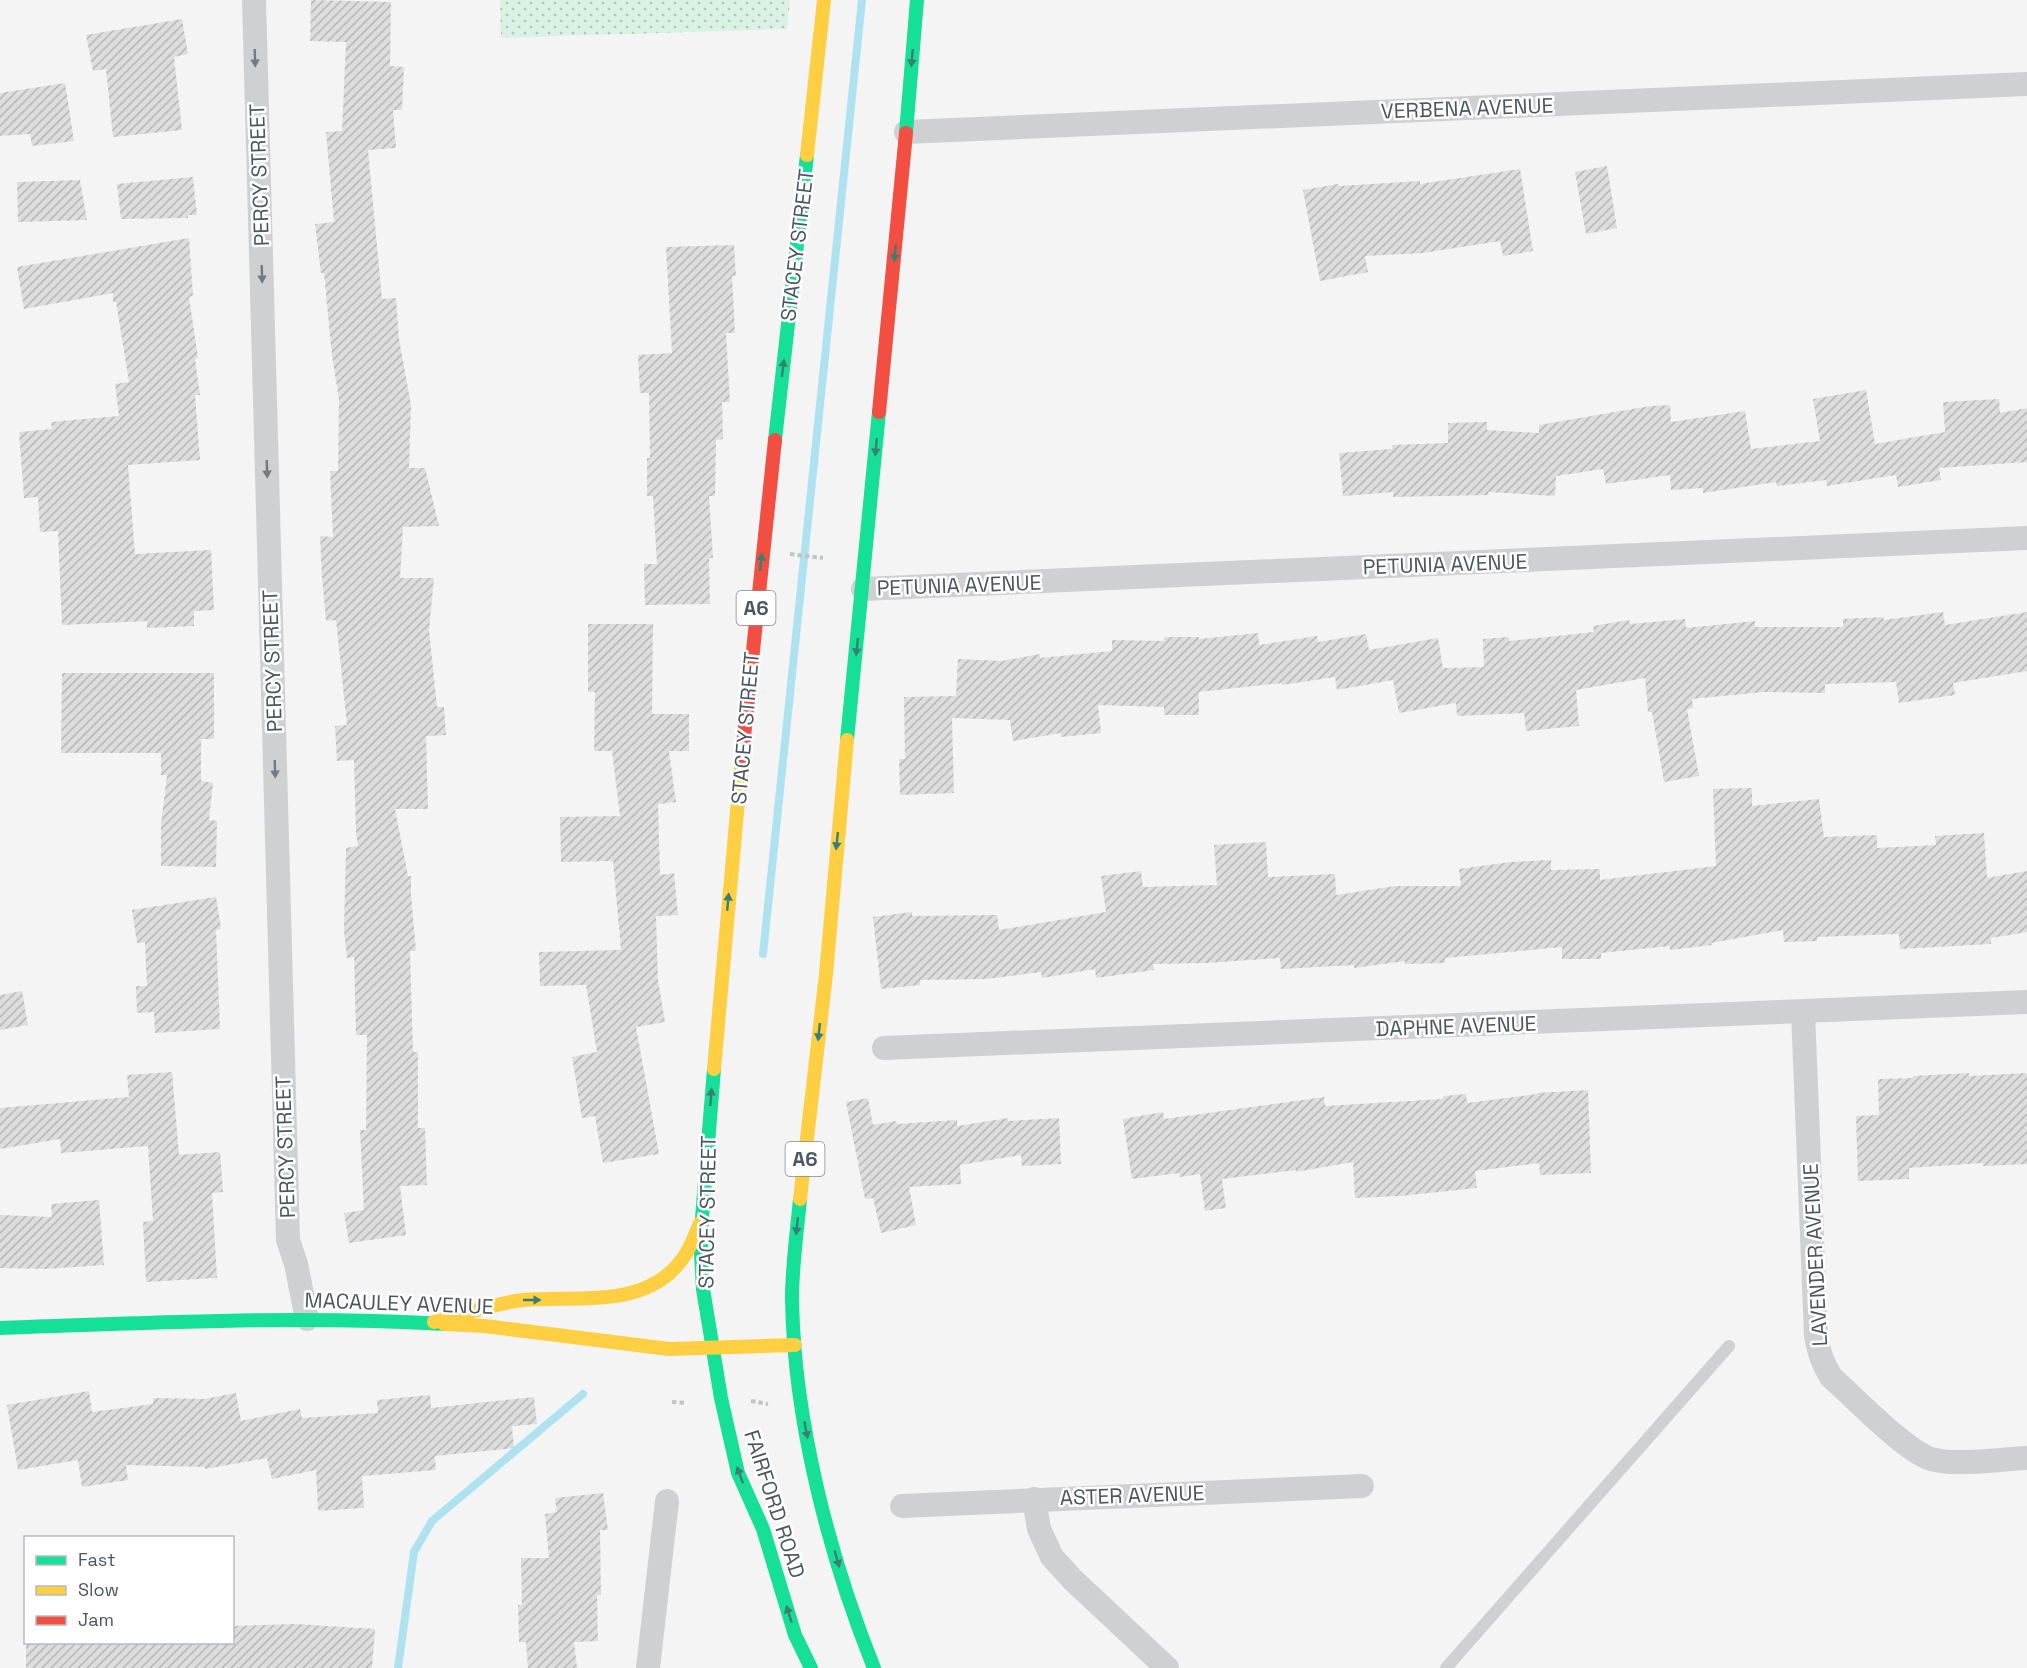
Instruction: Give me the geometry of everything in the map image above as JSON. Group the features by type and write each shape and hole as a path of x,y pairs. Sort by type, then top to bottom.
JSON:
{"main road":[{"name":"STACEY STREET","path":"714,1349 703,1289 702,1218 716,1037 758,587 824,0"},
{"name":"A6","path":"795,1345 792,1299 793,1265 826,974 917,0"},
{"path":"434,1322 522,1300 608,1299 642,1291 658,1283 684,1257 696,1237 702,1218"},
{"name":"MACAULEY AVENUE","path":"0,1328 307,1319 434,1322 669,1349 795,1345"},
{"name":"FAIRFORD ROAD","path":"795,1345 799,1397 819,1492 849,1603 874,1668"},
{"name":"FAIRFORD ROAD","path":"714,1349 721,1398 738,1473 763,1529 795,1635 811,1668"}],"street":[{"name":"PERCY STREET","path":"254,0 288,1240 296,1264 307,1319"},
{"name":"VERBENA AVENUE","path":"906,132 2027,84"},
{"name":"PETUNIA AVENUE","path":"862,589 2027,538"},
{"name":"DAPHNE AVENUE","path":"884,1048 2027,1002"},
{"name":"LAVENDER AVENUE","path":"1803,1012 1816,1335 1818,1350 1824,1365 1831,1377 1899,1438 1930,1459 1950,1461 2027,1458"},
{"name":"ASTER AVENUE","path":"902,1506 1362,1486"},
{"path":"1034,1499 1039,1529 1052,1557 1073,1580 1167,1668"},
{"path":"648,1668 667,1501"}],"lane":[{"path":"1446,1668 1729,1346"}],"path":[{"path":"783,553 823,558"},
{"path":"672,1402 686,1402"}],"green space":[{"path":"500,0 790,0 787,29 501,38"}],"building":[{"path":"311,0 391,2 390,66 404,67 402,110 393,110 396,148 368,150 382,299 396,298 399,339 411,405 409,468 425,468 439,526 403,527 400,578 434,578 429,630 437,707 444,707 446,735 426,736 428,809 395,809 408,876 411,876 416,951 410,951 413,1052 418,1052 418,1128 425,1128 427,1185 400,1186 406,1235 349,1243 344,1213 364,1210 360,1130 366,1130 367,1035 356,1035 354,957 347,958 344,930 346,848 358,846 354,760 337,761 335,726 347,725 336,620 326,621 322,577 320,536 333,537 330,471 338,471 339,399 332,356 324,273 321,273 315,224 334,222 326,132 342,131 346,42 310,41"},
{"path":"182,19 188,54 174,57 182,130 113,137 106,69 93,71 86,35"},
{"path":"65,83 74,141 32,146 30,134 0,136 0,93"},
{"path":"1607,166 1617,228 1586,234 1575,172"},
{"path":"1520,169 1533,251 1503,256 1500,241 1423,253 1365,256 1368,272 1320,281 1303,190 1338,184 1339,186 1420,181 1420,184"},
{"path":"193,177 197,215 188,215 188,218 121,219 117,184"},
{"path":"80,180 87,220 18,222 17,182"},
{"path":"189,238 193,296 189,297 198,358 195,359 200,395 195,395 200,460 128,465 135,554 211,550 214,610 194,611 194,626 147,628 147,621 62,625 58,531 40,532 38,497 24,498 19,432 52,429 51,422 119,416 115,384 129,382 113,293 24,309 17,267"},
{"path":"734,245 736,276 732,276 735,333 726,333 730,402 722,402 723,439 716,440 715,496 709,496 713,558 709,558 710,604 645,605 644,564 657,564 653,496 647,496 647,458 650,458 649,393 640,393 638,355 672,353 666,247"},
{"path":"1866,390 1875,444 1945,432 1943,402 1999,399 2000,413 2027,408 2027,462 1939,468 1941,480 1898,487 1896,475 1827,486 1826,480 1777,486 1776,482 1703,493 1703,488 1671,490 1670,475 1606,484 1603,469 1556,476 1555,496 1488,492 1489,495 1393,497 1393,492 1343,496 1339,453 1392,449 1392,445 1448,443 1448,423 1487,422 1487,430 1539,433 1539,425 1650,406 1670,405 1671,422 1745,411 1751,449 1820,441 1813,399"},
{"path":"1943,612 1945,625 2027,612 2027,671 1953,683 1955,695 1899,703 1896,682 1825,684 1825,693 1764,692 1692,699 1693,708 1687,709 1699,776 1664,782 1652,712 1648,712 1645,678 1576,690 1579,726 1526,731 1524,713 1457,716 1456,703 1399,713 1393,680 1337,690 1335,677 1282,685 1282,683 1199,692 1199,715 1164,715 1164,707 1098,705 1101,733 1061,737 1061,733 1013,741 1010,720 952,718 954,793 900,795 899,759 905,759 904,697 956,696 958,659 1002,661 1040,654 1040,658 1112,651 1112,640 1164,641 1164,637 1199,637 1199,639 1258,633 1259,645 1317,636 1318,642 1366,634 1369,650 1438,638 1443,668 1484,667 1483,639 1509,637 1509,641 1594,632 1593,626 1629,620 1630,624 1685,619 1686,628 1755,621 1755,627 1843,627 1843,619 1883,617 1884,620"},
{"path":"588,624 653,624 652,714 689,714 689,751 669,751 676,802 658,804 660,875 674,873 678,915 656,916 658,980 665,1022 636,1027 659,1154 603,1163 595,1116 582,1118 572,1057 597,1052 586,985 540,986 539,952 621,950 613,861 561,862 560,817 620,816 612,751 594,751 595,692 588,692"},
{"path":"62,673 214,673 214,739 201,739 201,781 213,783 209,820 217,821 216,867 161,866 161,824 167,775 161,775 161,753 61,753"},
{"path":"1752,788 1752,806 1819,799 1824,837 1877,835 1877,848 1936,845 1935,836 1984,833 1987,878 2027,871 2027,932 1991,938 1991,944 1900,949 1899,934 1817,937 1817,941 1784,942 1783,930 1711,943 1712,945 1670,950 1670,946 1601,953 1601,959 1562,959 1562,947 1445,958 1445,963 1405,964 1405,961 1354,968 1354,965 1281,969 1280,958 1153,964 1154,970 1096,978 1095,969 1042,978 1041,972 986,979 920,980 920,985 881,989 873,917 912,912 912,916 997,915 999,930 1106,912 1101,876 1141,871 1143,887 1217,885 1214,845 1266,842 1268,877 1335,874 1336,895 1395,886 1461,886 1459,869 1511,862 1551,860 1551,870 1600,869 1600,880 1716,866 1713,789"},
{"path":"216,897 221,929 216,930 220,1029 155,1033 154,1012 137,1013 136,986 147,986 145,942 137,943 132,910"},
{"path":"22,991 28,1025 0,1030 0,995"},
{"path":"172,1072 179,1155 220,1152 223,1192 212,1193 217,1278 146,1282 143,1222 153,1221 148,1146 61,1153 60,1139 0,1149 0,1108 129,1097 127,1075"},
{"path":"1969,1073 1969,1076 2027,1073 2027,1164 1983,1166 1983,1163 1909,1168 1909,1179 1858,1181 1856,1116 1879,1115 1878,1079"},
{"path":"1588,1090 1591,1173 1540,1175 1539,1163 1475,1171 1477,1188 1355,1198 1353,1162 1296,1172 1296,1170 1222,1179 1226,1208 1205,1211 1200,1174 1180,1177 1179,1173 1132,1179 1123,1119 1163,1112 1164,1119 1324,1097 1325,1106 1443,1099 1443,1096 1466,1094 1467,1103 1537,1093"},
{"path":"868,1098 873,1125 896,1121 897,1124 957,1120 957,1126 1008,1118 1008,1121 1059,1118 1061,1164 1022,1166 1021,1155 960,1165 961,1184 909,1187 916,1225 881,1233 873,1198 865,1199 846,1102"},
{"path":"99,1200 104,1265 45,1269 0,1268 0,1215 52,1217 51,1204"},
{"path":"89,1391 92,1412 153,1404 153,1398 205,1399 236,1393 241,1421 300,1409 302,1418 378,1413 377,1400 430,1395 431,1408 534,1397 537,1424 512,1426 514,1448 435,1456 436,1470 362,1476 364,1508 318,1511 316,1470 272,1479 267,1458 205,1469 205,1467 126,1465 128,1480 82,1487 78,1460 18,1470 7,1405"},
{"path":"603,1493 608,1530 600,1530 601,1595 597,1595 598,1641 574,1642 577,1668 528,1668 526,1642 519,1642 518,1605 522,1605 521,1558 549,1558 545,1514 557,1512 555,1498"},
{"path":"296,1624 375,1629 372,1668 26,1668 26,1644 234,1644 234,1626"}],"waterway":[{"path":"763,954 862,0"},
{"path":"398,1668 414,1552 432,1521 583,1394"}],"traffic: fast":[{"path":"906,133 917,0"},
{"path":"775,440 807,155"},
{"path":"847,740 879,412"},
{"path":"714,1069 702,1218 703,1289 721,1398 738,1473 763,1529 795,1635 811,1668"},
{"path":"800,1199 792,1299 799,1392 807,1440 829,1534 842,1580 874,1668"},
{"path":"0,1328 278,1320 444,1324"}],"traffic: slow":[{"path":"807,155 824,0"},
{"path":"800,1199 826,974 847,740"},
{"path":"714,1069 742,756"},
{"path":"434,1322 490,1306 523,1300 591,1298 635,1292 655,1284 672,1271 687,1252 700,1223"},
{"path":"444,1324 485,1326 669,1349 795,1345"}],"traffic: jam":[{"path":"879,412 906,133"},
{"path":"742,756 775,440"}]}
